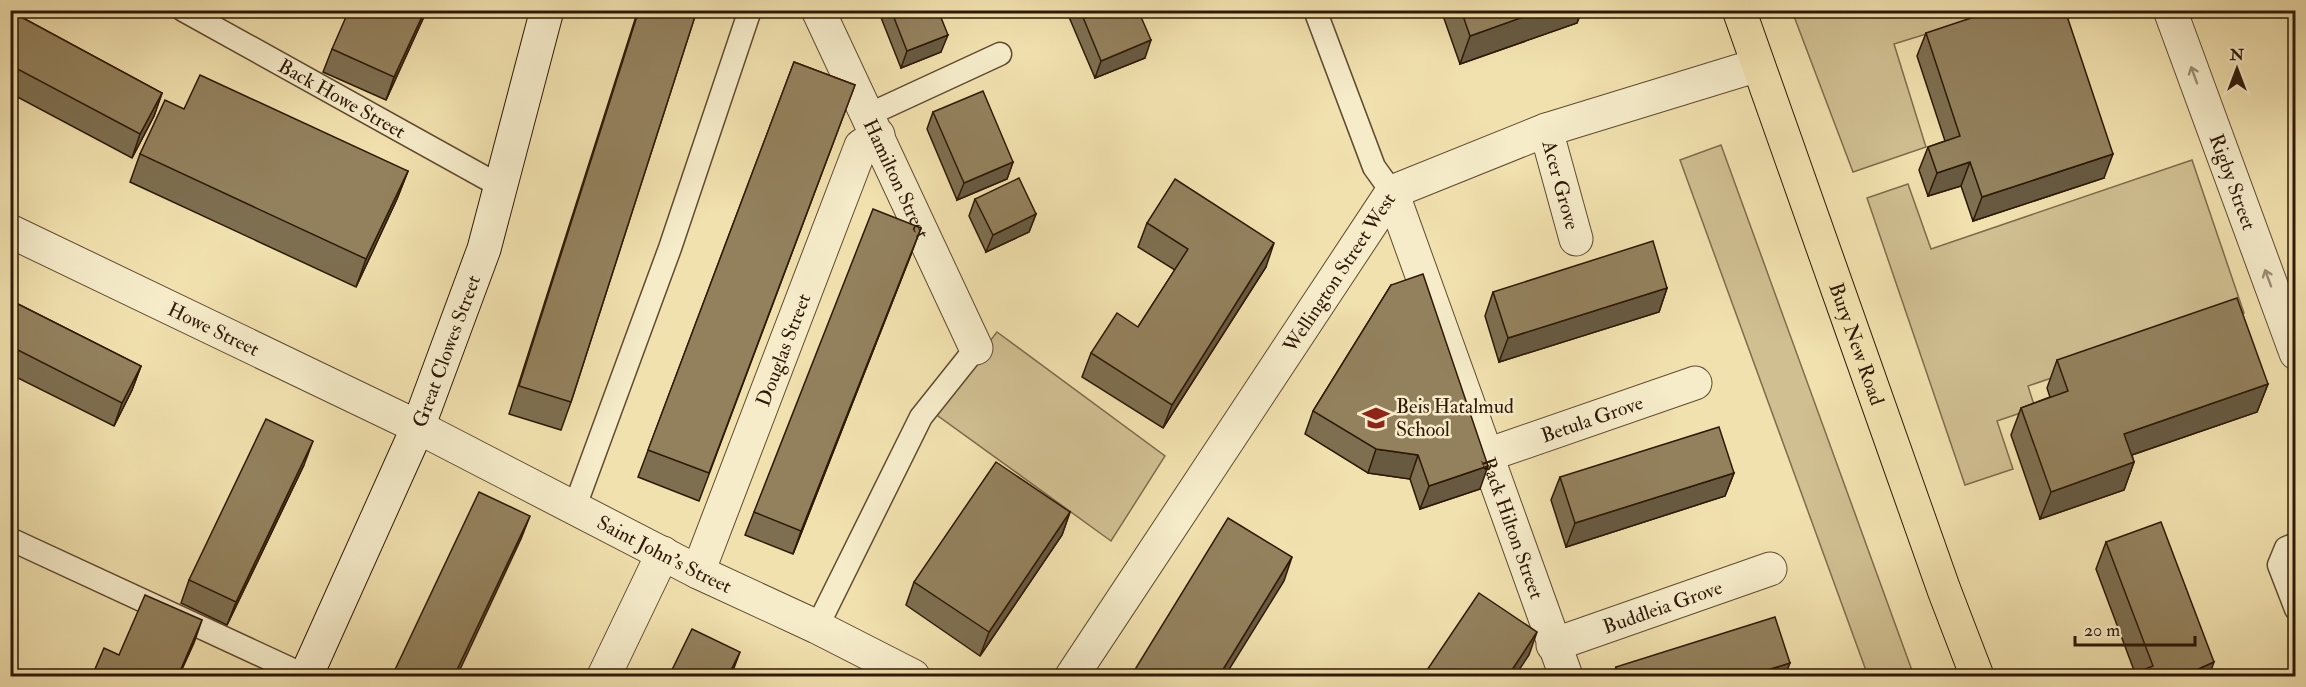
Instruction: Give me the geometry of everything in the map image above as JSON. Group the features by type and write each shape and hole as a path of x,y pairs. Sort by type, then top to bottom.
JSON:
{"highway":[{"name":"Bury New Road","path":"1739,10 1944,590 1977,676"}],"street":[{"name":"Great Clowes Street","path":"306,676 418,427 484,249 547,10"},
{"name":"Hamilton Street","path":"818,10 976,348"},
{"name":"Rigby Street","path":"2170,10 2295,353"},
{"name":"Wellington Street West","path":"1072,676 1392,192 1545,130 1758,65"},
{"name":"Douglas Street","path":"698,572 861,146 873,125"},
{"name":"Acer Grove","path":"1545,130 1576,239"},
{"name":"Back Hilton Street","path":"1392,192 1566,676"},
{"name":"Howe Street","path":"10,231 418,427"},
{"name":"Betula Grove","path":"1487,455 1695,383"},
{"name":"Saint John's Street","path":"418,427 698,572 817,627 913,676"},
{"path":"604,676 663,554"},
{"name":"Buddleia Grove","path":"1553,645 1770,569"}],"lane":[{"name":"Back Howe Street","path":"183,10 500,186"},
{"path":"574,509 670,248 750,10"},
{"name":"Back Hilton Street","path":"1315,10 1374,167 1392,192"},
{"path":"873,125 1000,54"},
{"path":"817,627 921,417 976,348"},
{"path":"10,539 306,676"},
{"path":"2295,544 2286,548 2279,566 2295,609"}],"shaded area":[{"path":"1792,11 2000,11 1894,44 1926,147 1853,172"},
{"path":"1721,145 1914,676 1868,676 1680,160"},
{"path":"2192,160 2244,313 2028,386 2035,408 1997,421 2013,469 1965,485 1867,198 1908,184 1931,249"},
{"path":"997,332 1165,456 1111,541 934,413"}],"building":[{"path":"349,10 425,10 394,77 332,49"},
{"path":"639,10 697,10 571,402 519,386"},
{"path":"891,10 938,10 948,35 907,51"},
{"path":"1080,10 1138,10 1151,40 1101,61"},
{"path":"1461,10 1543,10 1470,36"},
{"path":"1995,10 2065,10 2113,154 1982,197 1970,162 1937,173 1928,147 1960,136 1926,33"},
{"path":"10,11 162,93 140,134 10,65"},
{"path":"794,62 855,85 709,473 648,450"},
{"path":"200,75 408,171 366,259 140,154 165,100 184,109"},
{"path":"983,91 1013,162 964,183 933,112"},
{"path":"1019,178 1036,214 993,235 975,199"},
{"path":"1175,179 1274,243 1172,405 1091,353 1117,313 1138,327 1188,249 1147,223"},
{"path":"873,209 921,228 801,531 754,512"},
{"path":"1653,241 1667,288 1508,338 1493,292"},
{"path":"1423,274 1488,466 1429,486 1418,455 1376,449 1313,411 1391,285"},
{"path":"2237,298 2268,384 2124,434 2134,462 2051,492 2021,408 2068,391 2057,360"},
{"path":"10,300 141,366 122,403 10,346"},
{"path":"266,419 313,441 236,602 189,580"},
{"path":"1719,427 1734,473 1575,523 1560,477"},
{"path":"996,462 1070,512 989,632 914,582"},
{"path":"479,492 530,516 454,676 392,676"},
{"path":"1228,518 1292,557 1219,676 1131,676"},
{"path":"2161,522 2214,662 2196,670 2198,676 2128,676 2153,666 2106,542"},
{"path":"1479,593 1537,632 1508,676 1423,676"},
{"path":"145,595 202,620 178,676 92,676 104,648 119,655"},
{"path":"1775,617 1790,663 1748,676 1619,676 1616,667"},
{"path":"692,629 740,652 728,676 669,676"}],"place":[{"name":"Beis Hatalmud School","path":"1376,418"}]}
